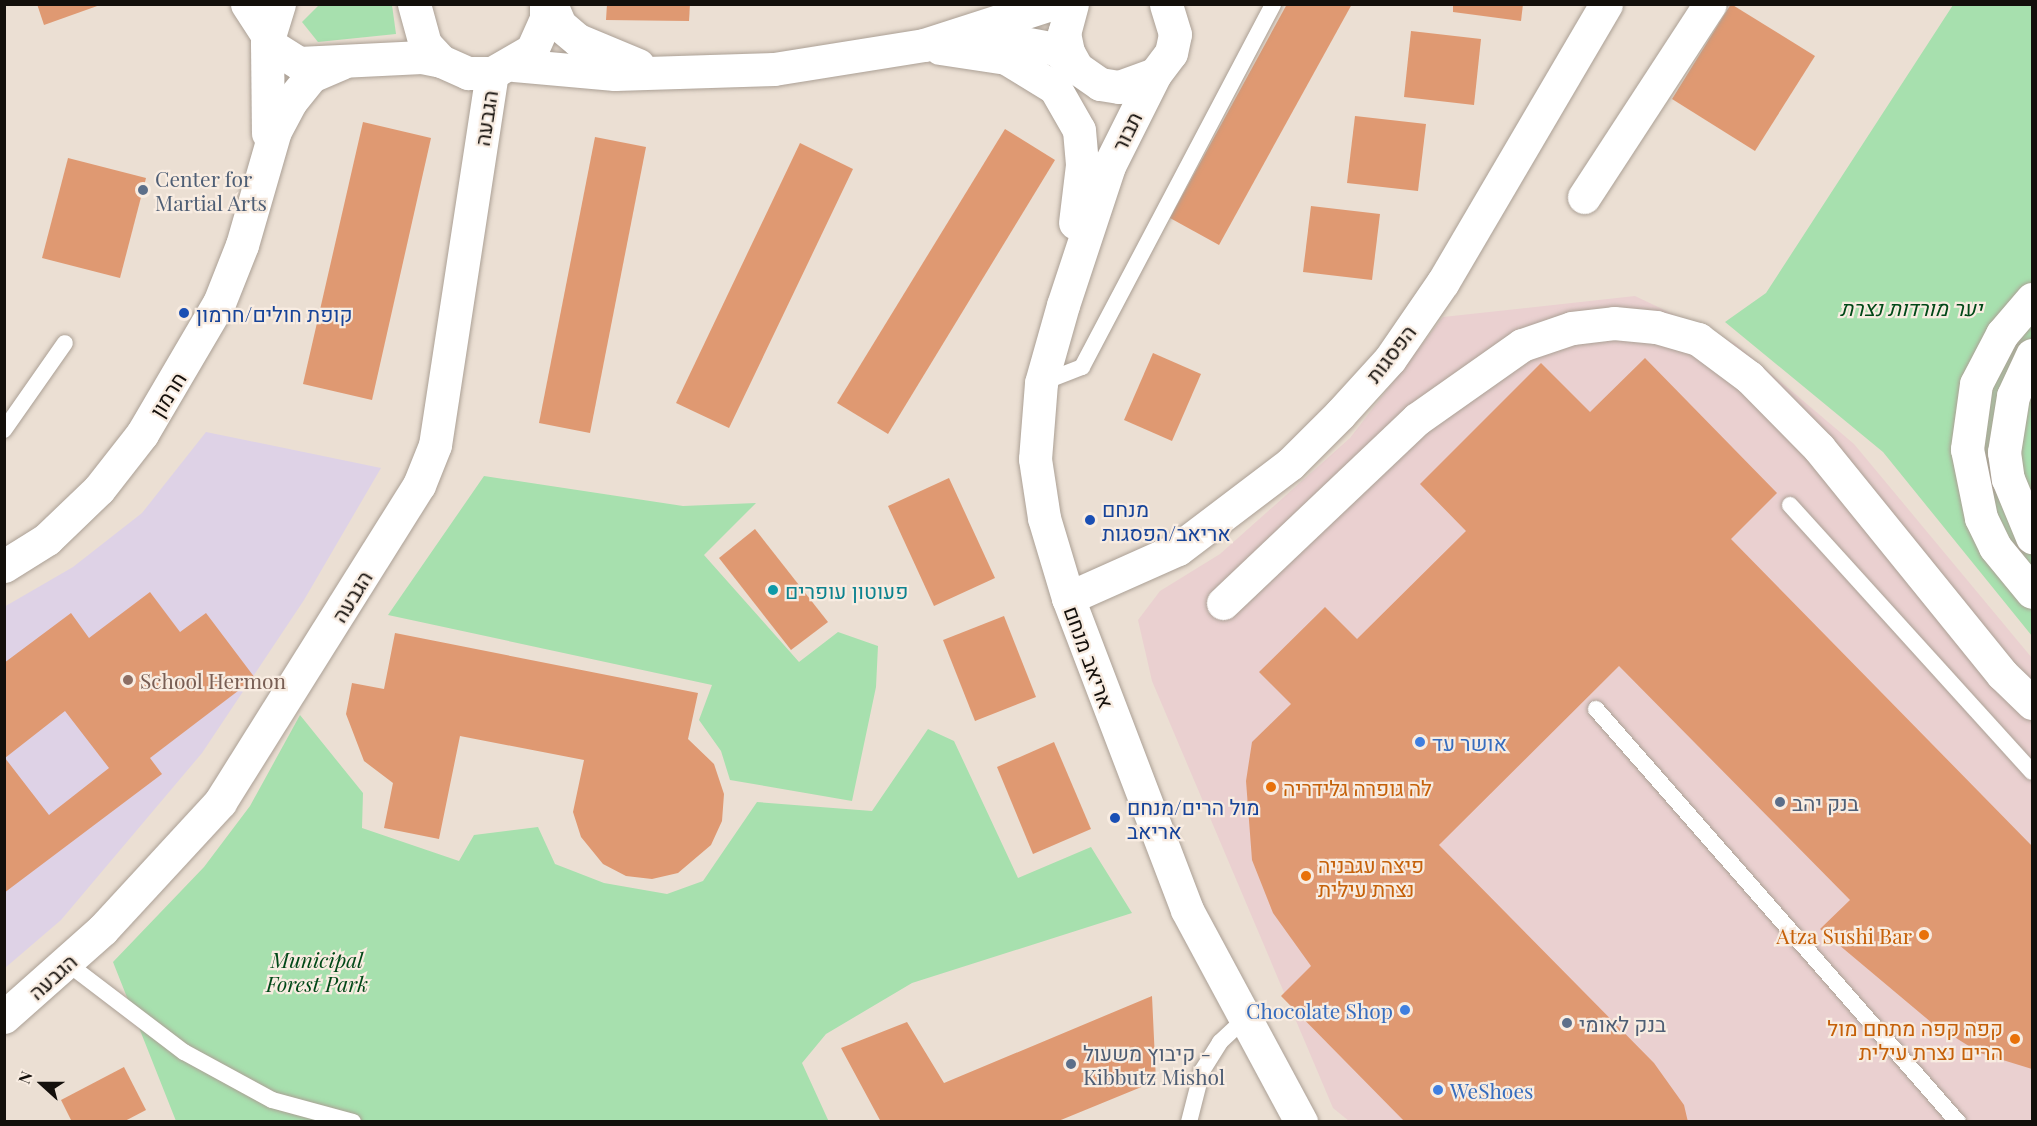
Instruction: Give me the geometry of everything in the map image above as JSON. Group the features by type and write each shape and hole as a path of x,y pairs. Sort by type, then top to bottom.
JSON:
{"street":[{"path":"247,4 267,39 299,63 341,63 422,57 441,61 468,73 502,69 576,73 774,69 924,45 969,34 1051,4"},
{"path":"267,39 279,4"},
{"path":"414,4 425,44 441,61"},
{"path":"502,69 532,50 546,19 549,4"},
{"path":"549,4 560,25 578,40 659,72"},
{"path":"1072,4 1064,33 1083,72"},
{"path":"1166,4 1173,15 1173,45"},
{"path":"1173,45 1191,4"},
{"name":"הפסגות","path":"1068,598 1178,549 1290,464 1340,414 1390,358 1443,282 1606,4"},
{"path":"1584,197 1710,4"},
{"path":"969,34 1047,46 1083,72 1119,87 1155,74"},
{"name":"חרמון","path":"262,176 271,89 267,39"},
{"path":"924,45 1006,58 1055,88 1071,110 1082,165 1065,296"},
{"name":"תבור","path":"1109,166 1155,74 1173,45"},
{"name":"חרמון","path":"4,566 47,538 99,489 142,434 219,303 262,176 291,101 311,76 341,63"},
{"name":"הגבעה","path":"4,1017 67,963 220,802 419,485 435,445 502,69"},
{"name":"תבור","path":"1083,72 1103,92 1111,118 1109,166"},
{"name":"אריאב מנחם","path":"1109,166 1065,296 1041,383 1035,459 1044,518 1068,598 1187,910 1247,1017 1301,1122"},
{"path":"2032,299 2002,334 1976,384 1967,449 1981,518 1995,547 2032,592"},
{"path":"1223,603 1416,419 1522,345 1614,323 1656,327 1698,339 1749,377 1819,448 2002,674 2032,703"},
{"path":"2032,355 2013,396 2004,452 2018,508 2032,537"}],"lane":[{"path":"1041,383 1082,367 1273,4"},
{"path":"4,430 65,343"},
{"path":"1790,505 2032,772"},
{"path":"1596,709 1958,1122"},
{"path":"67,963 184,1052 272,1100 353,1122"},
{"path":"1189,1122 1202,1071 1220,1042 1247,1017"}],"shaded area":[{"path":"1635,296 1736,344 1854,444 2032,658 2032,1121 1349,1121 1333,1108 1152,681 1138,620 1160,591 1220,554 1350,438 1443,317"},
{"name":"School Hermon","path":"206,432 381,468 304,600 202,753 61,920 5,968 4,607 73,567 142,513"}],"green space":[{"path":"319,5 392,5 396,34 318,42 302,22"},
{"name":"יער מורדות נצרת","path":"1953,5 2032,5 2032,636 1883,452 1725,322 1766,293"},
{"path":"484,476 683,506 756,503 704,555 799,662 838,632 878,646 876,687 852,801 730,780 721,751 699,720 712,685 388,615"},
{"name":"Municipal Forest Park","path":"300,715 363,793 362,828 459,861 474,835 538,827 555,864 604,883 667,894 703,881 757,802 872,811 928,729 954,741 1018,878 1091,847 1132,913 912,983 826,1034 802,1063 829,1122 176,1121 113,962 204,867 250,806"}],"building":[{"path":"37,4 100,4 100,5 44,25"},
{"path":"607,4 690,4 689,21 606,20"},
{"path":"1287,4 1352,4 1219,245 1170,218"},
{"path":"1453,4 1523,4 1521,21 1453,12"},
{"path":"1731,4 1815,56 1755,151 1672,99"},
{"path":"1411,31 1481,39 1474,105 1404,97"},
{"path":"1355,116 1426,124 1418,191 1347,183"},
{"path":"363,122 431,138 372,400 303,384"},
{"path":"1005,129 1055,160 888,434 837,403"},
{"path":"595,137 646,147 590,433 539,423"},
{"path":"800,143 853,169 729,428 676,403"},
{"path":"68,158 146,178 120,278 42,258"},
{"path":"1311,206 1380,214 1372,280 1303,272"},
{"path":"1153,353 1201,374 1172,441 1124,420"},
{"path":"1645,358 1777,493 1731,539 2032,846 2032,1069 1980,1053 1932,1023 1820,929 1850,900 1619,666 1439,845 1654,1063 1684,1105 1688,1122 1405,1122 1281,996 1311,966 1273,913 1252,860 1246,781 1252,742 1291,704 1259,672 1325,607 1357,639 1466,531 1420,484 1541,363 1590,412"},
{"path":"949,478 995,578 934,606 888,506"},
{"name":"פעוטון עופרים","path":"755,529 828,622 791,650 719,558"},
{"path":"150,592 180,632 206,613 255,678 150,758 162,774 4,893 4,663 71,613 89,638","holes":["65,711 109,768 49,815 5,758"]},
{"path":"1004,616 1036,697 975,721 943,640"},
{"path":"395,633 698,693 688,739 714,764 724,794 722,821 711,845 678,873 652,879 626,876 603,864 581,837 573,812 584,760 460,736 439,839 384,828 393,783 364,761 346,714 352,683 384,689"},
{"path":"1054,742 1091,829 1033,854 997,767"},
{"name":"קיבוץ משעול - Kibbutz Mishol","path":"1152,996 1156,1081 1056,1122 881,1122 841,1048 907,1022 944,1083"},
{"path":"124,1067 146,1110 123,1122 72,1122 61,1100"}],"place":[{"name":"Center for Martial Arts","path":"143,190"},
{"name":"קופת חולים/חרמון","path":"184,313"},
{"name":"מנחם אריאב/הפסגות","path":"1090,520"},
{"name":"פעוטון עופרים","path":"773,590"},
{"name":"School Hermon","path":"128,680"},
{"name":"אושר עד","path":"1420,742"},
{"name":"לה גופרה גלידריה","path":"1271,787"},
{"name":"בנק יהב","path":"1780,802"},
{"name":"מול הרים/מנחם אריאב","path":"1115,818"},
{"name":"פיצה עגבניה נצרת עילית","path":"1306,876"},
{"name":"Atza Sushi Bar","path":"1924,935"},
{"name":"Chocolate Shop","path":"1405,1010"},
{"name":"בנק לאומי","path":"1567,1023"},
{"name":"קפה קפה מתחם מול הרים נצרת עילית","path":"2015,1039"},
{"name":"קיבוץ משעול - Kibbutz Mishol","path":"1071,1064"},
{"name":"WeShoes","path":"1438,1090"}]}
